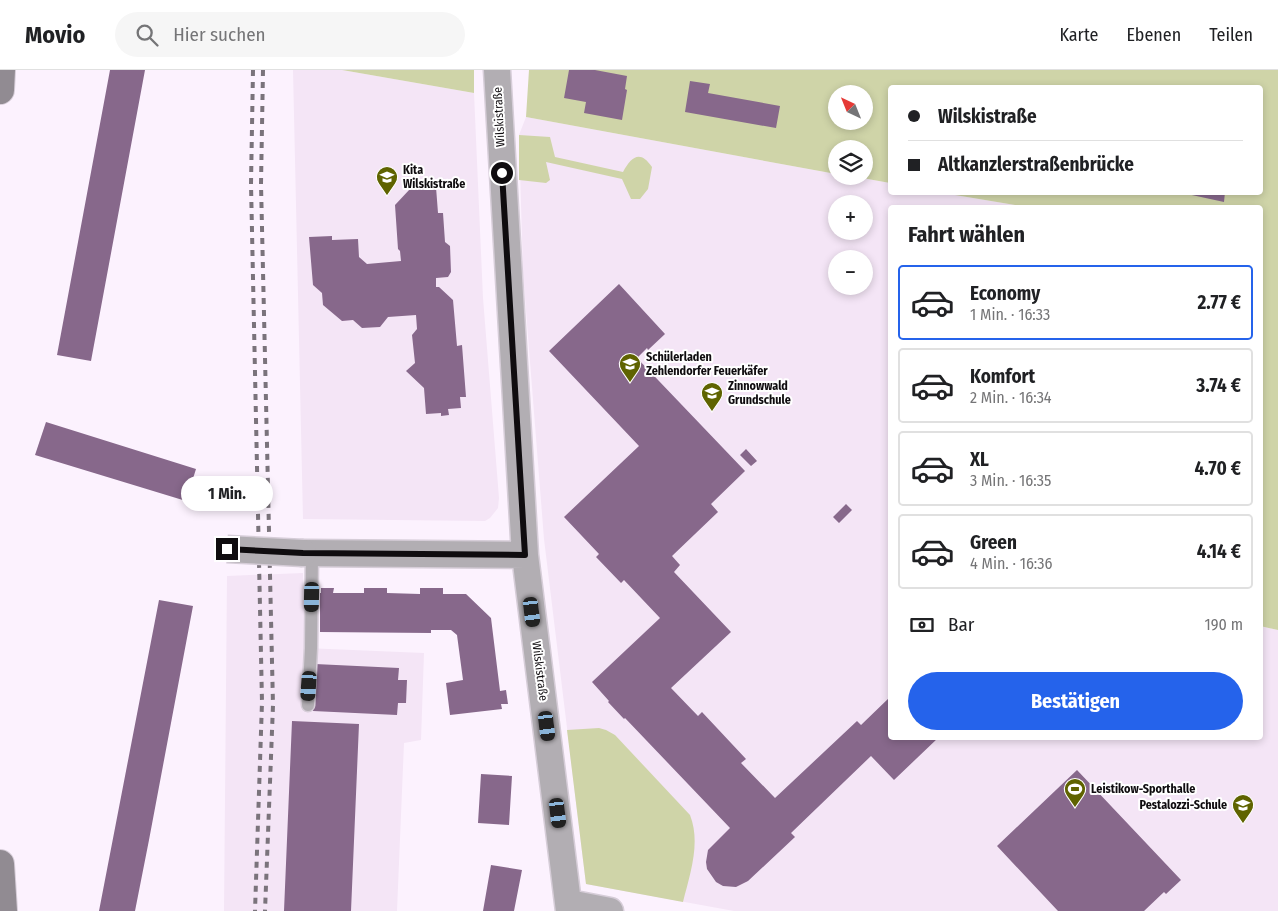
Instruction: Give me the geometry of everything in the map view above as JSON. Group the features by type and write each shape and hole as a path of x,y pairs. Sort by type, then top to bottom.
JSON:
{"main road":[{"path":"0,90 1,70"},
{"path":"0,864 3,911"}],"street":[{"name":"Wilskistraße","path":"497,70 525,555 569,907"},
{"path":"227,549 308,553 525,555"},
{"path":"569,907 610,911"}],"lane":[{"path":"308,553 311,648 308,706"}],"shaded area":[{"name":"Kita Wilskistraße","path":"293,70 342,70 474,93 483,298 499,498 498,508 485,521 303,519"},
{"name":"Zinnowwald Grundschule","path":"526,117 828,173 828,185 873,185 873,180 888,183 888,195 955,195 1015,205 888,205 888,740 1263,740 1263,627 1278,630 1278,911 734,911 586,884 544,539 523,273 519,135"},
{"path":"303,573 305,648 424,653 421,740 404,743 397,911 224,911 227,576"}],"green space":[{"path":"342,70 474,70 474,93"},
{"path":"529,70 1278,70 1278,630 1263,627 1263,205 1015,205 955,195 1263,195 1263,85 888,85 888,183 873,180 873,140 828,140 828,173 526,117"},
{"path":"519,135 550,137 555,157 623,172 629,162 636,157 644,158 652,167 648,189 640,199 631,199 622,179 546,162 550,180 546,183 519,180"},
{"path":"599,728 615,735 690,815 695,836 691,870 683,902 586,884 567,730"}],"building":[{"path":"110,70 145,70 91,361 57,355"},
{"path":"569,70 595,70 627,76 625,89 627,90 622,120 584,113 586,102 564,98"},
{"path":"690,81 710,84 708,93 780,106 776,128 685,112"},
{"path":"436,187 438,213 443,213 445,242 450,246 451,272 448,277 436,278 436,287 439,287 453,300 457,346 462,345 466,397 460,397 461,408 448,409 449,415 441,416 441,413 426,414 424,388 406,371 415,363 412,335 417,329 416,315 388,317 380,327 362,328 353,320 342,321 323,305 322,293 313,285 309,237 332,236 332,240 358,239 359,257 367,264 401,261 398,249 395,205 410,189"},
{"path":"1192,195 1225,195 1224,202"},
{"path":"619,284 665,334 637,358 745,471 711,504 718,512 672,556 680,565 674,572 731,632 671,688 698,716 702,712 746,759 741,763 775,798 857,721 861,725 888,699 888,740 936,740 894,780 871,756 791,833 795,837 748,881 736,887 723,886 716,882 707,869 706,862 708,850 730,828 624,719 592,682 660,618 624,580 621,583 596,557 599,554 564,517 639,446 549,351"},
{"path":"46,422 196,469 186,501 35,455"},
{"path":"746,449 757,461 751,466 740,455"},
{"path":"846,504 852,510 839,523 833,517"},
{"path":"321,588 334,588 333,593 364,593 364,588 387,588 387,593 420,594 420,588 443,588 443,594 466,594 491,618 500,691 506,690 508,704 501,704 502,709 450,715 446,683 463,680 457,635 451,630 431,630 431,633 320,632"},
{"path":"159,600 193,606 149,840 135,911 99,911"},
{"path":"315,664 399,668 398,680 407,680 406,703 398,703 397,715 313,711"},
{"path":"292,721 359,724 351,911 284,911"},
{"name":"Leistikow-Sporthalle","path":"1077,770 1181,880 1166,894 1164,892 1144,911 1058,911 997,846"},
{"path":"481,774 512,776 509,825 478,823"},
{"path":"491,865 522,870 514,911 483,911"}],"railway":[{"path":"253,70 251,184 262,702 255,911"},
{"path":"263,70 261,184 273,705 265,911"}],"place":[{"name":"Kita Wilskistraße","path":"387,196"},
{"name":"Schülerladen Zehlendorfer Feuerkäfer","path":"630,383"},
{"name":"Zinnowwald Grundschule","path":"712,412"},
{"name":"Leistikow-Sporthalle","path":"1075,808"},
{"name":"Pestalozzi-Schule","path":"1243,824"}],"route":[{"path":"227,549 303,553 525,555 502,173"}]}
